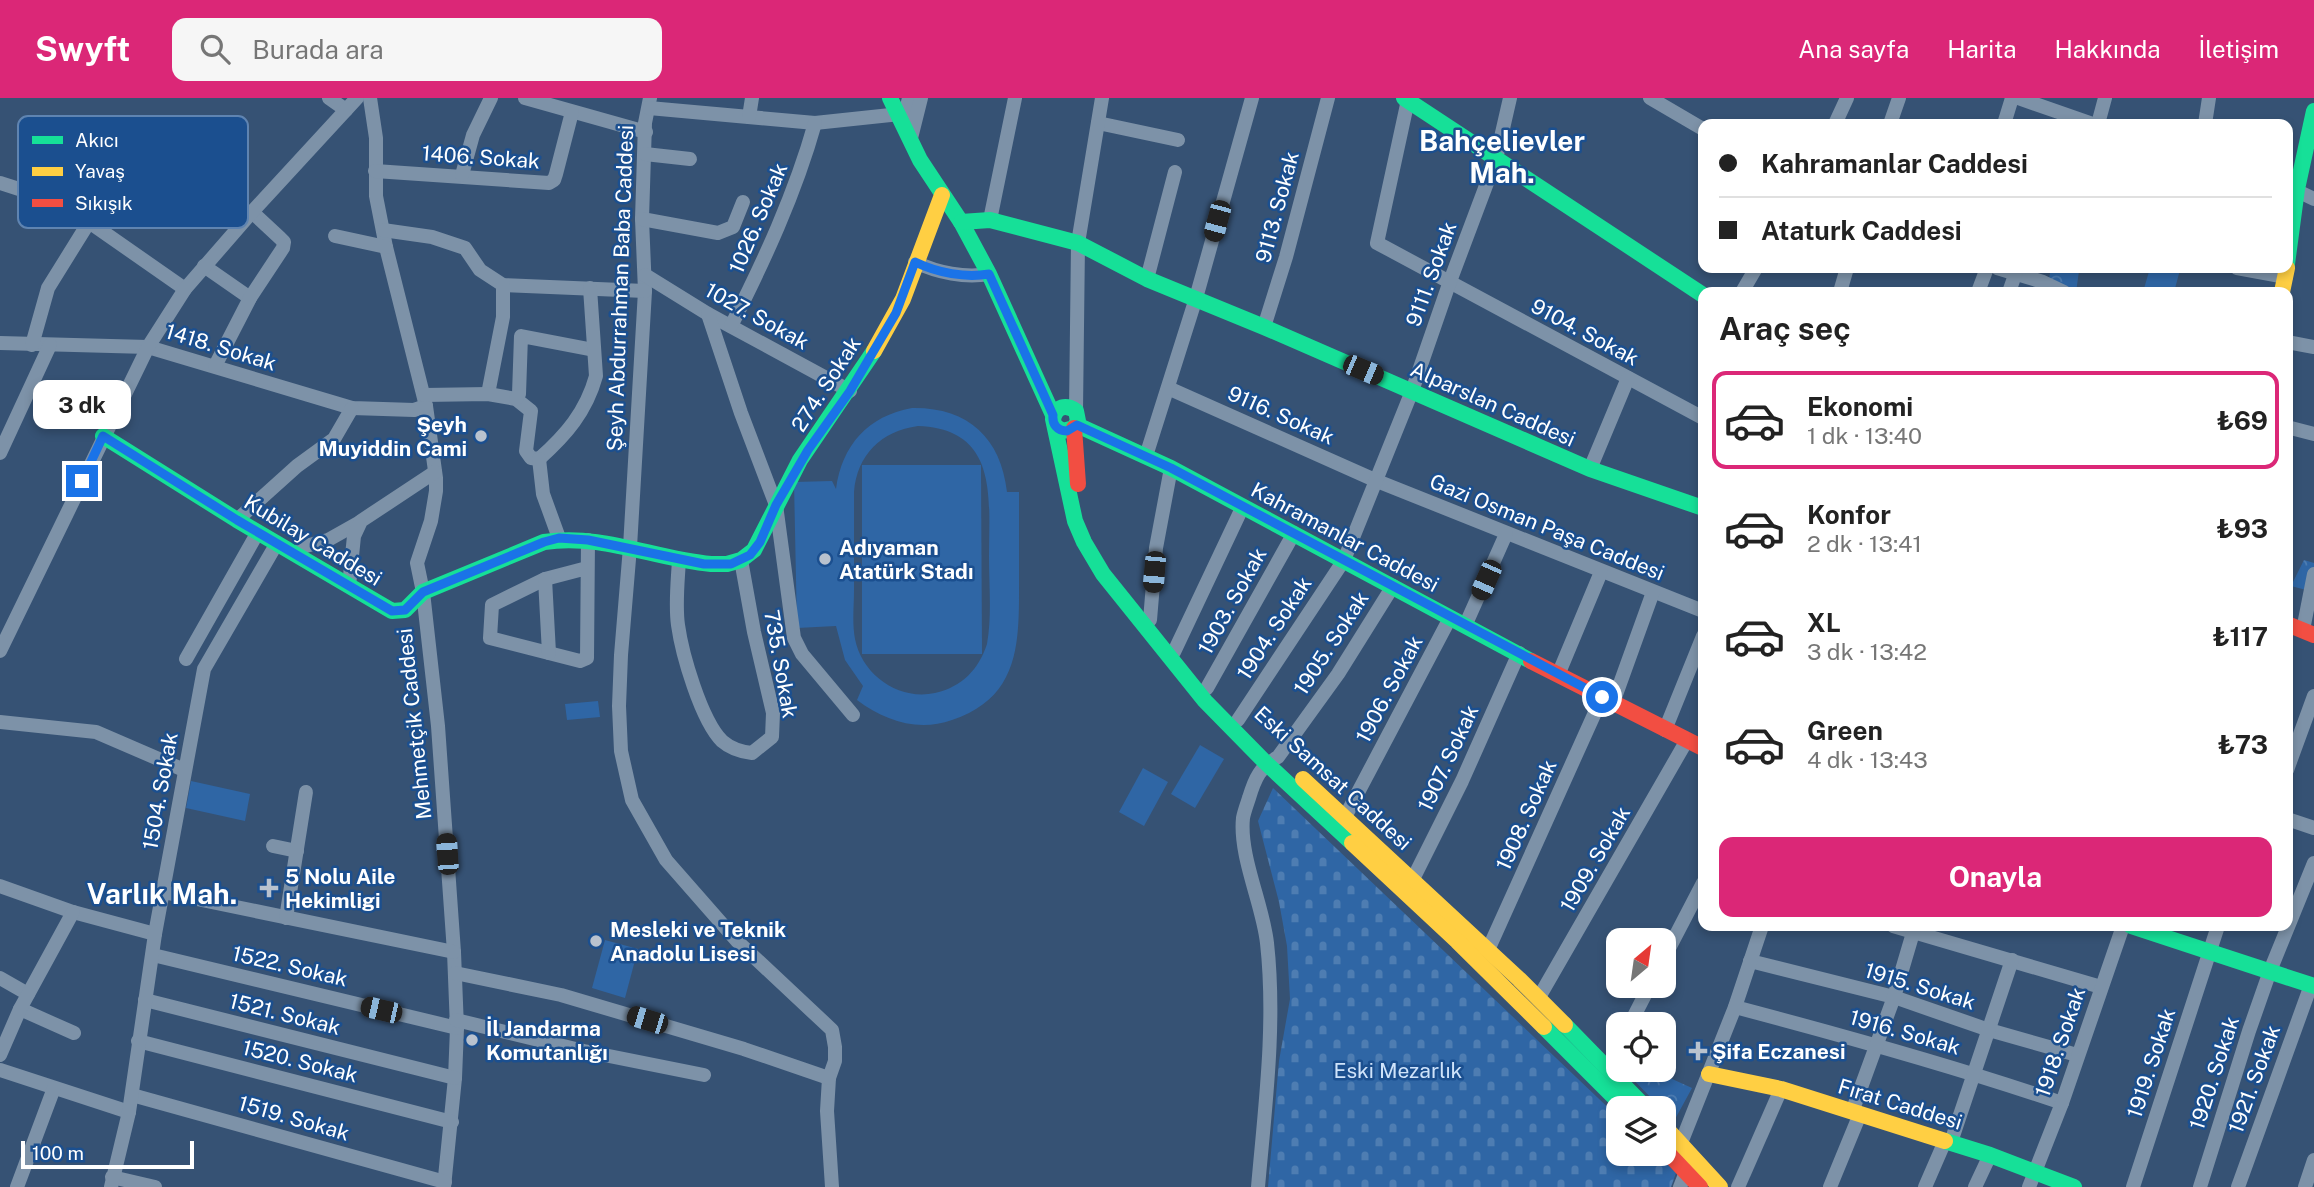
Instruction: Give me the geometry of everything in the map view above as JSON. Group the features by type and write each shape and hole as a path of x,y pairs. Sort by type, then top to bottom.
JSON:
{"street":[{"path":"329,98 346,110"},
{"path":"248,216 357,98"},
{"name":"Mehmetçik Caddesi","path":"370,98 376,138 376,196 386,247 425,401 435,472 433,511 417,563 423,592 438,726 455,973 455,1078 444,1185"},
{"path":"462,175 472,135 491,98"},
{"path":"525,98 548,101 572,111 646,132"},
{"path":"749,117 752,98"},
{"name":"Eski Samsat Caddesi","path":"890,98 920,160 961,222 989,274 1054,421 1068,496 1076,523 1103,574 1205,701 1272,760 1613,1096"},
{"path":"650,103 815,123 901,118 909,98"},
{"path":"911,138 921,98"},
{"path":"990,220 1016,98"},
{"path":"1076,421 1079,243 1102,98"},
{"path":"1146,456 1196,298 1252,98"},
{"name":"9113. Sokak","path":"1264,327 1286,257 1328,98"},
{"name":"9111. Sokak","path":"1344,560 1412,391 1448,284 1496,159 1510,98"},
{"path":"1650,98 1698,126"},
{"path":"1837,119 1847,98"},
{"path":"1892,119 1899,98"},
{"path":"2006,119 2012,98"},
{"path":"2018,98 2071,119"},
{"path":"2098,119 2105,98"},
{"path":"2205,119 2209,98"},
{"path":"1406,99 1698,292"},
{"name":"9104. Sokak","path":"1406,99 1377,243 1448,284 1698,415"},
{"name":"Şeyh Abdurrahman Baba Caddesi","path":"650,103 642,219 645,291 619,706 621,751 632,800 666,860 737,941 832,1030 835,1061 828,1078 827,1111 832,1187"},
{"name":"1406. Sokak","path":"375,171 462,175 539,184 554,180 572,111"},
{"path":"2293,184 2314,111"},
{"name":"1026. Sokak","path":"731,326 751,288 802,169 815,123"},
{"path":"1098,123 1178,140"},
{"path":"645,154 690,159"},
{"path":"1147,279 1175,172"},
{"path":"0,183 18,189"},
{"path":"2293,188 2314,198"},
{"name":"274. Sokak","path":"741,560 757,547 776,505 808,450 850,391 896,313 942,195"},
{"path":"642,219 718,233 733,227 743,202"},
{"path":"215,366 250,298 281,252 284,242 252,212"},
{"name":"Alparslan Caddesi","path":"961,222 990,220 1079,243 1147,279 1590,469 1698,506"},
{"path":"32,345 48,289 85,228"},
{"path":"98,228 185,289"},
{"path":"0,651 148,347 185,289 238,228"},
{"path":"383,230 432,237 465,248 480,270 503,285 645,291"},
{"path":"335,236 386,247"},
{"path":"915,262 931,270 974,277 989,274"},
{"path":"204,266 250,298"},
{"path":"2010,273 2044,275 2058,287"},
{"name":"1027. Sokak","path":"645,275 708,314 850,391"},
{"path":"2011,287 2015,275"},
{"path":"488,394 503,317 503,285"},
{"path":"590,288 596,376 592,390 567,434 540,459 531,458 526,451 531,411 516,399 519,394 521,336 594,350"},
{"path":"708,314 741,413 776,505 794,638 802,654 853,715"},
{"name":"1418. Sokak","path":"0,343 148,347 352,408 414,410 425,401 488,394 516,399"},
{"path":"2293,343 2314,347"},
{"path":"0,453 50,345"},
{"path":"1590,469 1628,378"},
{"name":"9116. Sokak","path":"1168,388 1377,481"},
{"path":"1054,421 1057,408 1065,405 1076,421"},
{"path":"237,520 297,466 334,439 352,408"},
{"name":"Kahramanlar Caddesi","path":"1054,421 1063,431 1076,421 1171,468 1558,675 1698,746"},
{"name":"Eski Samsat Caddesi","path":"1076,421 1078,486 1087,518 1113,567 1174,652 1272,760 1345,817 1413,879 1606,1067"},
{"path":"2293,429 2314,434"},
{"name":"Kubilay Caddesi","path":"103,436 237,520 392,611 405,610 423,592 544,542 559,538 630,547"},
{"path":"540,459 543,494 559,538"},
{"path":"1150,620 1156,548 1171,468"},
{"path":"296,555 302,547 328,540 361,522 435,472"},
{"name":"Gazi Osman Paşa Caddesi","path":"1377,481 1698,609"},
{"path":"1174,652 1243,506"},
{"path":"349,586 353,539 361,522"},
{"path":"186,659 258,532"},
{"name":"1903. Sokak","path":"1207,688 1294,533"},
{"path":"1465,626 1506,534"},
{"path":"587,568 545,579 492,605 489,638 580,662 587,658 588,540"},
{"name":"1504. Sokak","path":"111,1182 129,1112 155,934 204,669 277,543"},
{"path":"630,547 679,559 726,564 741,560"},
{"name":"735. Sokak","path":"679,559 678,624 696,694 713,730 724,743 752,753 772,737 773,713 741,560"},
{"name":"1904. Sokak","path":"1238,720 1344,560"},
{"path":"1558,675 1601,572"},
{"path":"2308,633 2314,573"},
{"path":"545,579 549,653"},
{"name":"1905. Sokak","path":"1258,1187 1268,1066 1269,967 1267,940 1244,841 1243,817 1256,776 1272,760 1338,674 1393,586"},
{"name":"1908. Sokak","path":"1488,950 1607,700 1653,592"},
{"name":"1906. Sokak","path":"1345,817 1450,618"},
{"path":"1665,730 1698,648"},
{"name":"1907. Sokak","path":"1413,879 1462,781 1519,653"},
{"path":"2293,754 2314,696"},
{"path":"0,722 96,732 184,770"},
{"name":"1909. Sokak","path":"1538,999 1687,740"},
{"path":"286,918 306,792"},
{"path":"2293,821 2314,828"},
{"path":"273,846 297,851"},
{"name":"1920. Sokak","path":"2293,915 2314,863"},
{"path":"0,886 73,912 155,934"},
{"path":"163,892 454,952"},
{"path":"1676,935 1698,893"},
{"path":"0,1055 20,1009 73,912"},
{"path":"1700,1187 1683,1179 1681,1143 1735,1007 1760,931"},
{"path":"1830,1187 1894,998 1913,931"},
{"path":"1920,931 2101,987"},
{"name":"1918. Sokak","path":"2029,1187 2062,1103 2121,931"},
{"path":"2146,931 2312,986"},
{"name":"1919. Sokak","path":"2133,1187 2216,931"},
{"name":"1920. Sokak","path":"2200,1187 2270,971 2286,931"},
{"name":"1522. Sokak","path":"153,955 456,1024 704,1075"},
{"path":"1925,1187 1948,1141 1975,1074 2012,960"},
{"name":"1915. Sokak","path":"1750,961 1894,998 1989,1030 2077,1055"},
{"path":"455,973 573,998 744,1049 828,1078"},
{"path":"0,978 28,994"},
{"name":"1921. Sokak","path":"2238,1187 2312,986"},
{"name":"1521. Sokak","path":"145,1000 455,1078"},
{"name":"1916. Sokak","path":"1735,1007 1877,1044 2062,1103"},
{"path":"20,1009 74,1033"},
{"name":"1520. Sokak","path":"138,1041 452,1122"},
{"path":"0,1070 129,1112"},
{"name":"Fırat Caddesi","path":"1709,1074 1780,1089 1990,1154 2074,1187"},
{"name":"Eski Samsat Caddesi","path":"1621,1082 1634,1096"},
{"path":"17,1187 54,1088"},
{"path":"1738,1187 1780,1089"},
{"name":"1519. Sokak","path":"132,1095 444,1185"},
{"path":"1676,1138 1720,1187"},
{"path":"1975,1187 1990,1154"},
{"path":"2305,1187 2314,1160"},
{"path":"111,1182 155,1187"}],"green space":[{"path":"2050,273 2079,273 2077,287 2066,287 2049,279"},
{"path":"2149,273 2179,273 2175,287 2144,287"},
{"name":"Adıyaman Atatürk Stadı","path":"912,408 932,409 965,420 989,441 1003,473 1007,492 1019,492 1018,623 1012,663 1004,681 992,697 975,710 952,720 927,725 890,719 857,700 863,686 845,660 836,626 797,628 794,482 832,481 836,489 839,473 851,446 870,426 896,412","holes":["918,426 944,430 963,439 976,453 984,470 989,512 989,633 984,653 968,676 935,693 908,693 884,683 874,674 865,664 855,639 854,492 860,467 873,447 882,439"]},
{"path":"862,465 981,465 982,654 862,654"},
{"path":"2304,560 2314,563 2314,592 2293,587"},
{"path":"598,701 600,717 567,720 565,704"},
{"path":"1200,745 1224,759 1195,808 1171,794"},
{"path":"1143,768 1168,782 1144,826 1119,812"},
{"path":"191,781 250,794 245,821 186,808"},
{"name":"Eski Mezarlık","path":"1273,788 1606,1106 1606,1166 1669,1166 1676,1173 1671,1187 1268,1187 1279,1061 1290,999 1287,946 1279,902 1258,821"},
{"path":"605,940 638,949 625,998 592,988"},
{"path":"1676,1081 1692,1088 1676,1117 1676,1096 1649,1096 1636,1082"}],"traffic: fast":[{"path":"890,98 920,160 961,222 989,274 1053,415"},
{"path":"1404,98 1698,292"},
{"path":"2293,219 2314,111"},
{"path":"961,222 990,220 1078,243 1147,279 1590,469 1698,506"},
{"path":"103,436 237,520 392,611 405,610 423,592 544,542 587,541 711,564 727,564 741,560 754,550 800,460 874,351"},
{"path":"1056,427 1063,431 1074,428 1078,421 1076,411 1069,407 1062,408 1056,411 1053,419 1075,521 1103,574 1205,701 1266,763 1352,843"},
{"path":"1077,425 1171,468 1531,661"},
{"path":"2146,931 2314,986"},
{"path":"1565,1025 1634,1096"},
{"path":"1544,1027 1613,1096"},
{"path":"1945,1141 2074,1187"}],"traffic: slow":[{"path":"874,351 903,299 942,195"},
{"path":"2283,287 2286,273"},
{"path":"1303,779 1565,1025"},
{"path":"1352,843 1544,1027"},
{"path":"1709,1074 1781,1089 1945,1141"},
{"path":"1676,1139 1720,1187"}],"traffic: jam":[{"path":"1074,428 1078,484"},
{"path":"2293,626 2314,635"},
{"path":"1531,661 1698,745"},
{"path":"1676,1162 1700,1187"}],"place":[{"name":"Şeyh Muyiddin Cami","path":"481,436"},
{"name":"Adıyaman Atatürk Stadı","path":"825,559"},
{"name":"5 Nolu Aile Hekimligi","path":"269,888"},
{"name":"Mesleki ve Teknik Anadolu Lisesi","path":"596,941"},
{"name":"İl Jandarma Komutanlığı","path":"472,1040"},
{"name":"Şifa Eczanesi","path":"1698,1051"}],"district":[{"name":"Bahçelievler Mah.","path":"1502,156"},
{"name":"Varlık Mah.","path":"162,893"}],"route":[{"path":"82,481 103,436 237,520 392,611 405,610 423,592 559,538 630,547 704,564 736,562 750,555 760,542 776,505 808,450 850,391 896,313 915,262 931,270 974,277 989,274 1059,429 1067,431 1077,425 1171,468 1602,697"}]}
